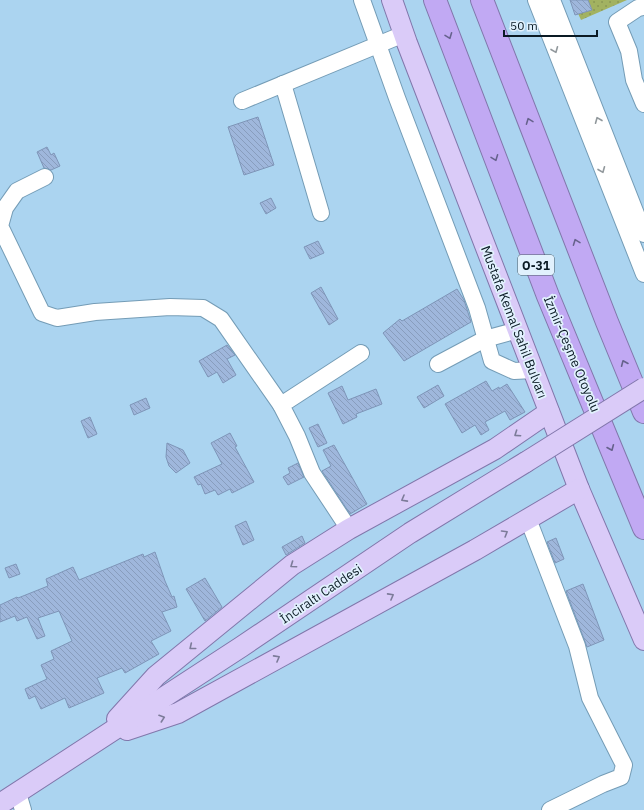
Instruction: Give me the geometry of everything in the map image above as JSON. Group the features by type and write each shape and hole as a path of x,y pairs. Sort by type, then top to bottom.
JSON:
{"highway":[{"name":"İzmir-Çeşme Otoyolu","path":"435,0 548,296 644,528"},
{"path":"482,0 607,322 644,412"}],"main road":[{"name":"Mustafa Kemal Sahil Bulvarı","path":"392,0 579,489 644,640"},
{"name":"İnciraltı Caddesi","path":"0,804 20,802 98,739 241,647 410,533 644,388"},
{"path":"98,739 156,676 292,565 349,529 494,448 549,412"},
{"path":"98,739 178,713 476,550 579,489"}],"street":[{"path":"362,0 477,308 492,361 514,371 533,370"},
{"path":"536,0 644,274"},
{"path":"552,0 644,234"},
{"path":"644,7 638,8 617,22 629,51 634,80 644,104"},
{"path":"242,101 404,34"},
{"path":"283,84 321,213"},
{"path":"45,177 17,191 5,208 0,226 42,313 56,318 96,312 133,309 170,307 203,308 221,319 281,405 297,436 312,473 349,529"},
{"path":"438,364 486,339 518,330"},
{"path":"281,405 361,353"},
{"path":"528,519 577,646 590,698 624,765 621,777 603,784 550,810"}],"green space":[{"path":"572,0 627,0 581,20"}],"building":[{"path":"570,0 588,0 592,10 575,15"},
{"path":"258,117 274,165 244,175 228,127"},
{"path":"47,147 51,155 54,153 60,166 51,170 44,168 37,152"},
{"path":"271,198 276,208 266,214 260,203"},
{"path":"318,241 324,253 310,259 304,247"},
{"path":"321,287 338,319 329,325 311,293"},
{"path":"457,289 464,300 471,322 404,361 383,333 400,319 402,321"},
{"path":"227,345 235,355 227,359 236,375 223,383 217,372 208,377 199,361"},
{"path":"486,381 492,391 507,384 525,412 510,420 505,411 485,422 489,430 481,435 475,425 462,433 445,404"},
{"path":"438,385 444,396 424,408 417,397"},
{"path":"342,386 348,400 376,389 382,404 356,414 357,417 343,424 328,393"},
{"path":"146,398 150,408 134,415 130,405"},
{"path":"90,417 97,434 88,438 81,421"},
{"path":"318,424 327,443 318,447 309,428"},
{"path":"230,433 237,446 235,447 254,482 232,493 230,489 218,495 215,490 205,494 201,484 198,485 194,477 222,464 211,443"},
{"path":"167,443 183,450 190,463 176,473 169,466 166,457"},
{"path":"334,445 367,504 350,514 322,471 331,466 323,450"},
{"path":"298,463 304,477 288,485 283,477 290,473 288,468"},
{"path":"246,521 254,540 243,545 235,526"},
{"path":"302,536 305,543 286,555 282,547"},
{"path":"556,538 564,559 555,563 547,542"},
{"path":"155,552 165,581 172,597 174,596 177,607 162,612 171,631 151,641 159,654 125,673 122,668 97,678 104,693 69,708 65,698 41,709 35,696 29,699 25,689 47,679 41,665 54,659 51,651 72,641 59,611 38,618 45,636 37,639 27,617 17,621 15,616 0,622 0,605 48,586 46,579 73,567 79,580 143,554 144,557"},
{"path":"16,564 20,574 9,578 5,568"},
{"path":"205,578 222,607 205,621 186,589"},
{"path":"583,584 604,640 587,647 566,591"}]}
